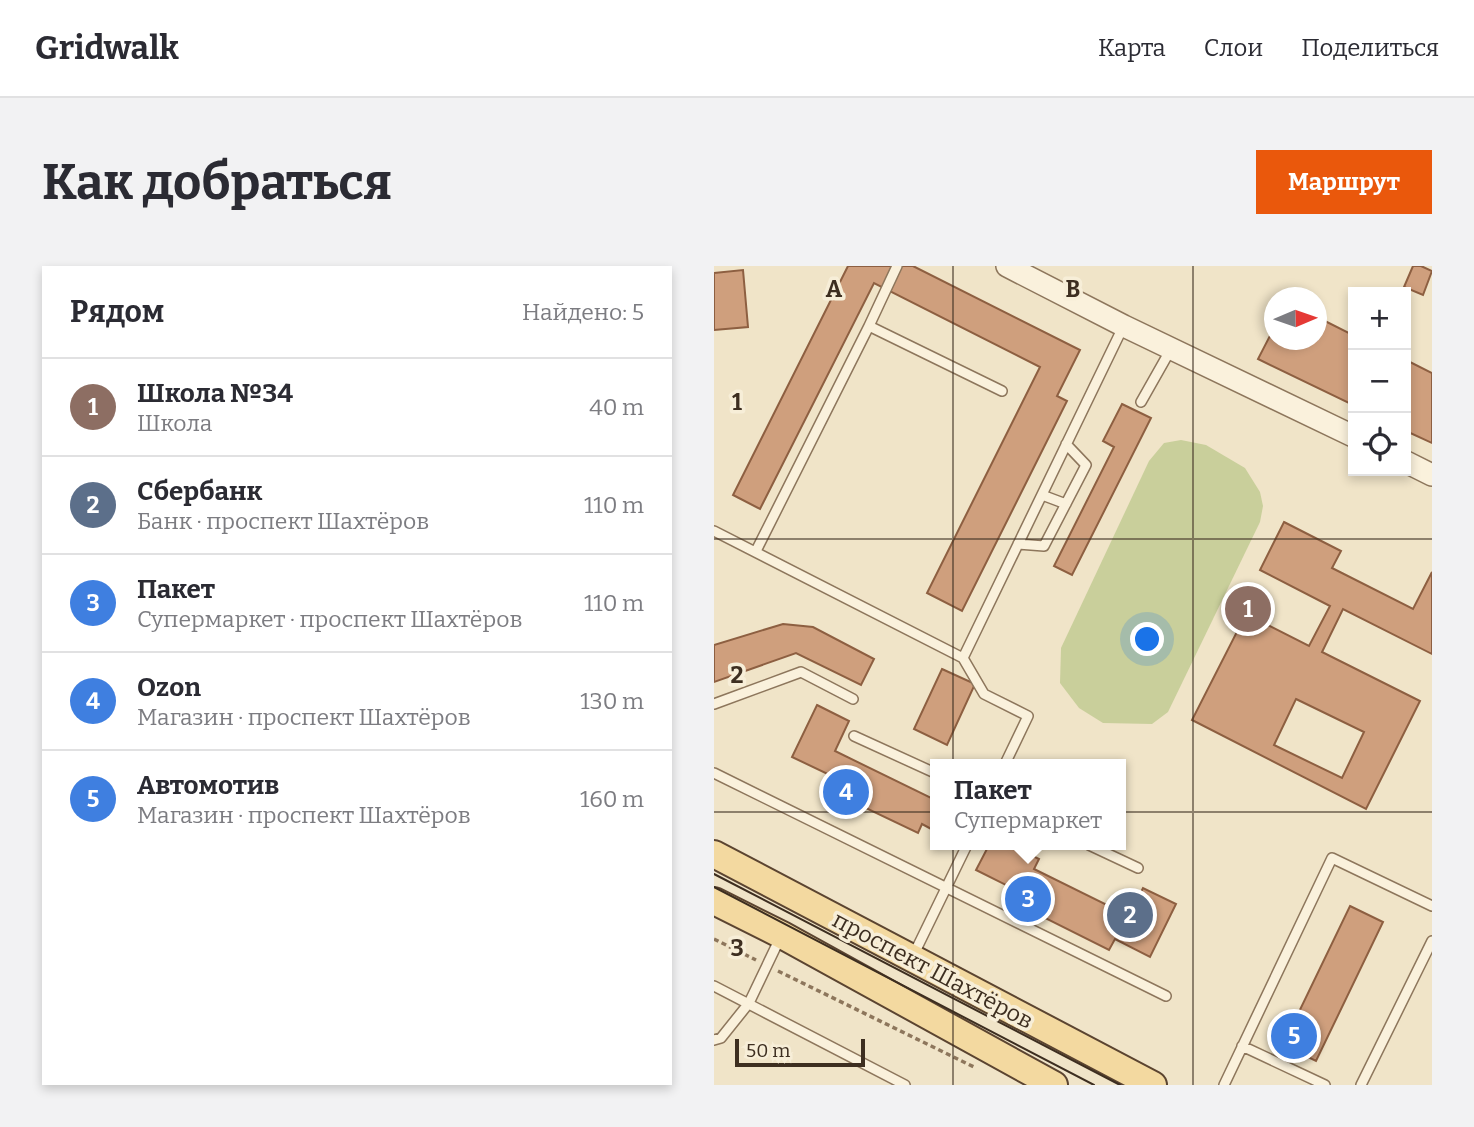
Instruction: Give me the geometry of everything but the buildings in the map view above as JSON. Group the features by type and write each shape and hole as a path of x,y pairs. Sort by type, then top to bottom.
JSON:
{"main road":[{"name":"проспект Шахтёров","path":"714,854 1153,1085"},
{"name":"проспект Шахтёров","path":"714,901 782,935 1054,1085"}],"street":[{"path":"1007,266 1124,326 1348,434"},
{"path":"1411,464 1432,475"}],"lane":[{"path":"756,551 897,266"},
{"path":"869,326 1002,391"},
{"path":"963,658 1124,326"},
{"path":"1141,402 1172,348"},
{"path":"1018,544 1044,546 1086,465 1066,444"},
{"path":"1042,495 1066,504"},
{"path":"714,531 963,658 984,694 1028,716 1007,759"},
{"path":"714,704 802,672 853,699"},
{"path":"854,736 930,772"},
{"path":"714,773 1166,996"},
{"path":"912,959 965,850"},
{"path":"1100,850 1138,867"},
{"path":"1224,1085 1332,858 1432,906"},
{"path":"714,1041 721,1038 749,1003 782,935"},
{"path":"1361,1085 1432,941"},
{"path":"714,986 905,1085"},
{"path":"1242,1046 1325,1085"}],"path":[{"path":"714,939 985,1073"}],"green space":[{"path":"1181,440 1206,445 1245,468 1260,492 1263,506 1260,522 1168,712 1152,724 1103,723 1079,708 1060,683 1061,648 1149,461 1164,443"}],"tram line":[{"path":"714,874 1120,1085"},
{"path":"714,887 1094,1085"}],"place":[{"name":"Школа №34","path":"1248,609"},
{"name":"Ozon","path":"846,792"},
{"name":"Пакет","path":"1028,899"},
{"name":"Сбербанк","path":"1130,915"},
{"name":"Автомотив","path":"1294,1036"}]}
